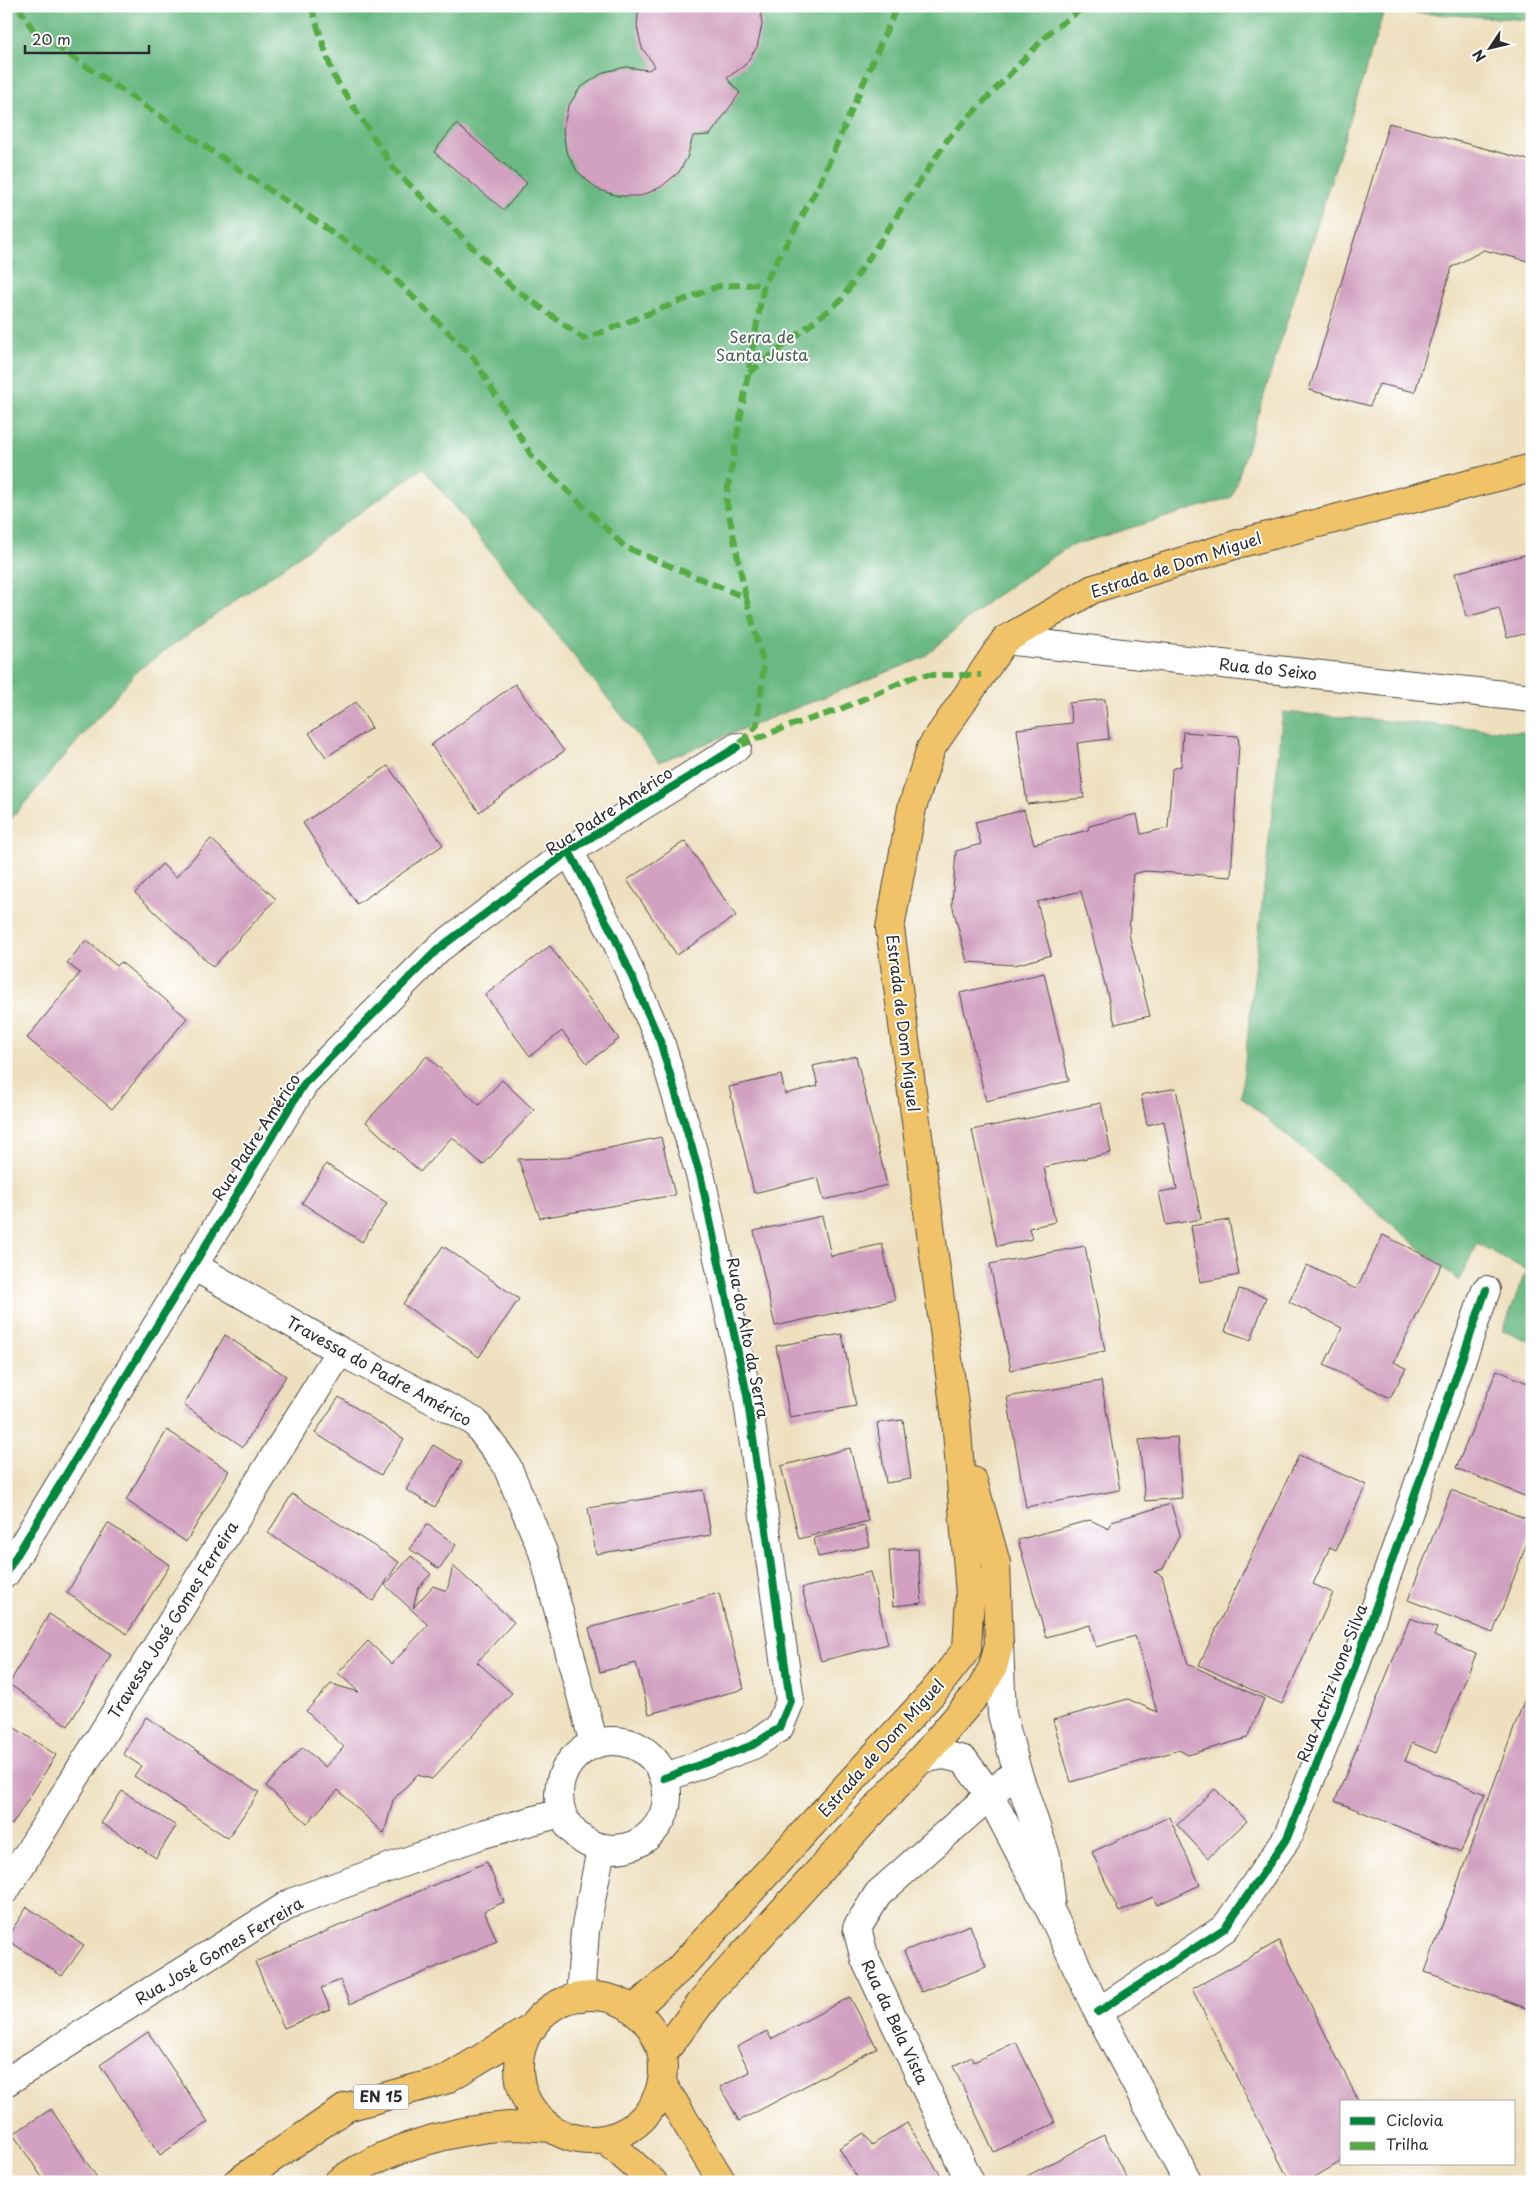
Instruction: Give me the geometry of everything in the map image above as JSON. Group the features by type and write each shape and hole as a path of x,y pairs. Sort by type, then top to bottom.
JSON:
{"main road":[{"name":"Estrada de Dom Miguel","path":"633,2010 678,1970 934,1691 967,1649 970,1595 956,1419 890,928 912,808 931,748 1005,640 1093,589 1241,543 1532,468"},
{"name":"Estrada de Dom Miguel","path":"662,2055 709,1992 921,1759 981,1689 993,1666 999,1644 996,1563 956,1419"},
{"path":"580,1997 599,1997 617,2001 633,2010 651,2030 662,2055 662,2083 655,2103 642,2120 625,2132 606,2139 586,2140 568,2136 551,2128 534,2112 524,2092 521,2077 522,2047 533,2026 546,2013 562,2003 580,1997"},
{"name":"EN 15","path":"237,2182 347,2106 445,2080 533,2026"},
{"path":"662,2083 722,2182"},
{"path":"338,2182 388,2154 455,2134 509,2126 551,2128"},
{"path":"606,2139 653,2182"}],"street":[{"name":"Rua do Seixo","path":"1005,640 1532,698"},
{"name":"Rua Padre Américo","path":"6,1573 304,1084 438,949 569,851 737,747"},
{"name":"Rua do Alto da Serra","path":"569,851 615,938 660,1041 701,1178 747,1395 790,1701 779,1728 753,1745 664,1778"},
{"name":"Travessa do Padre Américo","path":"192,1265 340,1351 475,1422 506,1464 543,1552 594,1744"},
{"name":"Rua Actriz Ivone Silva","path":"1098,2012 1225,1928 1287,1838 1351,1678 1486,1290"},
{"name":"Travessa José Gomes Ferreira","path":"6,1889 340,1351"},
{"name":"Estrada de Dom Miguel","path":"999,1644 1002,1714 1017,1772 1046,1856 1053,1916"},
{"path":"611,1741 628,1743 644,1750 656,1762 664,1778 666,1802 658,1825 648,1837 634,1846 618,1850 601,1848 584,1842 570,1829 561,1813 558,1796 560,1780 568,1764 579,1752 594,1744 611,1741"},
{"name":"Estrada de Dom Miguel","path":"921,1759 944,1755 964,1760 989,1794 1053,1916 1098,2012 1188,2182"},
{"name":"Rua da Bela Vista","path":"970,2182 865,1959 857,1928 878,1894 989,1794 1017,1772"},
{"name":"Rua José Gomes Ferreira","path":"6,2082 293,1902 483,1834 561,1813"},
{"path":"580,1997 585,1930 601,1848"}],"green space":[{"name":"Serra de Santa Justa","path":"6,6 1532,6 1532,20 1384,11 1232,497 1068,547 990,600 923,658 659,762 423,468 138,670 6,825"},
{"path":"1283,712 1532,733 1532,1342 1503,1331 1526,1270 1477,1243 1459,1281 1241,1097"}],"building":[{"path":"639,6 760,6 762,25 757,47 745,65 727,78 740,93 710,135 693,136 687,158 679,172 661,187 641,196 618,196 597,189 577,171 566,151 563,129 568,107 580,88 604,72 626,67 648,70 655,66 642,48 637,27"},
{"path":"1389,123 1532,161 1532,262 1484,250 1452,267 1415,392 1379,384 1370,406 1309,390"},
{"path":"456,124 527,183 504,210 434,152"},
{"path":"1532,553 1532,632 1507,638 1499,608 1466,617 1455,573"},
{"path":"515,684 564,751 479,812 431,745"},
{"path":"1105,699 1109,739 1077,743 1084,798 1027,804 1017,729 1072,723 1069,703"},
{"path":"356,702 372,728 326,757 309,733"},
{"path":"1183,732 1238,736 1231,877 1145,871 1133,874 1129,934 1150,1016 1115,1024 1081,891 1037,902 1051,955 1015,965 967,962 952,904 956,851 981,844 975,822 1024,810 1034,844 1088,830 1089,826 1137,814 1141,834 1168,828 1172,769 1181,766"},
{"path":"388,766 443,845 357,904 303,823"},
{"path":"211,839 276,899 213,967 135,893 162,864 176,877"},
{"path":"685,841 736,916 677,955 627,880"},
{"path":"86,940 117,966 121,962 187,1018 112,1109 27,1038 80,973 67,963"},
{"path":"550,946 619,1039 587,1063 562,1031 530,1056 485,995"},
{"path":"1044,973 1069,1081 986,1101 960,993"},
{"path":"427,1056 479,1105 502,1080 534,1110 483,1165 452,1137 420,1172 366,1122"},
{"path":"856,1056 887,1185 824,1200 818,1177 754,1193 729,1087 781,1075 785,1094 818,1086 813,1066"},
{"path":"1176,1088 1201,1219 1166,1225 1159,1192 1177,1189 1164,1121 1147,1125 1141,1095"},
{"path":"1101,1103 1111,1153 1044,1167 1055,1222 1029,1228 1032,1239 997,1246 972,1130"},
{"path":"661,1137 675,1195 540,1218 518,1159 562,1158"},
{"path":"326,1164 387,1203 362,1242 302,1203"},
{"path":"822,1216 831,1256 882,1244 895,1300 775,1326 754,1231"},
{"path":"1229,1220 1239,1275 1200,1282 1191,1226"},
{"path":"1383,1235 1442,1264 1394,1362 1406,1368 1390,1398 1324,1365 1342,1328 1289,1302 1307,1265 1356,1289"},
{"path":"443,1246 519,1299 479,1357 403,1304"},
{"path":"1085,1246 1105,1351 1011,1370 990,1264"},
{"path":"1239,1289 1266,1297 1251,1340 1225,1331"},
{"path":"842,1334 856,1406 790,1418 776,1346"},
{"path":"225,1335 286,1376 243,1447 184,1405"},
{"path":"1497,1370 1532,1385 1532,1499 1456,1468"},
{"path":"1101,1381 1120,1490 1026,1507 1007,1397"},
{"path":"339,1397 404,1439 381,1475 315,1433"},
{"path":"903,1420 911,1479 886,1483 877,1423"},
{"path":"167,1430 229,1471 186,1542 126,1500"},
{"path":"1177,1437 1182,1498 1145,1501 1139,1440"},
{"path":"433,1445 462,1462 435,1507 406,1490"},
{"path":"850,1448 868,1521 799,1539 781,1466"},
{"path":"1299,1455 1366,1485 1336,1550 1330,1547 1313,1584 1333,1593 1282,1704 1199,1665"},
{"path":"703,1490 711,1535 596,1554 588,1508"},
{"path":"1451,1490 1532,1521 1532,1530 1493,1633 1408,1600"},
{"path":"292,1494 399,1562 373,1601 268,1533"},
{"path":"1171,1504 1180,1534 1163,1569 1154,1572 1162,1576 1188,1664 1264,1699 1247,1738 1188,1755 1179,1750 1071,1782 1053,1720 1128,1699 1157,1712 1135,1636 1096,1647 1090,1625 1046,1637 1018,1540 1090,1520 1109,1529 1112,1521"},
{"path":"108,1523 170,1565 127,1634 67,1593"},
{"path":"427,1524 456,1545 439,1569 410,1549"},
{"path":"865,1526 870,1546 818,1557 814,1538"},
{"path":"918,1549 922,1603 893,1606 889,1550"},
{"path":"411,1556 431,1574 418,1588 413,1608 433,1586 447,1591 453,1566 514,1622 477,1662 512,1693 432,1779 417,1775 393,1800 384,1834 338,1790 307,1823 266,1786 303,1747 325,1767 344,1747 306,1711 331,1684 359,1692 338,1673 368,1641 392,1664 428,1625 385,1585"},
{"path":"870,1572 888,1644 821,1661 802,1588"},
{"path":"719,1593 744,1689 649,1714 636,1663 600,1672 589,1628"},
{"path":"49,1614 111,1655 68,1726 9,1684"},
{"path":"1410,1618 1437,1628 1434,1636 1476,1654 1436,1753 1412,1743 1405,1761 1485,1794 1461,1852 1335,1801"},
{"path":"1532,1679 1532,2010 1425,1972"},
{"path":"146,1717 259,1792 228,1838 134,1776 141,1766 123,1754"},
{"path":"6,1722 56,1755 12,1825 6,1821"},
{"path":"1215,1789 1247,1821 1208,1858 1177,1825"},
{"path":"122,1791 176,1826 156,1858 101,1823"},
{"path":"1169,1817 1200,1885 1157,1905 1153,1897 1119,1912 1092,1852"},
{"path":"487,1862 504,1902 484,1911 497,1941 350,2004 340,1980 321,1988 330,2009 284,2028 255,1962"},
{"path":"27,1907 84,1945 62,1976 6,1939"},
{"path":"970,1925 986,1967 921,1992 904,1951"},
{"path":"1279,1941 1358,2100 1340,2100 1340,2162 1306,2182 1290,2182 1192,1989"},
{"path":"850,1997 877,2048 739,2121 720,2087 750,2072 737,2047 767,2031 771,2039"},
{"path":"148,2032 208,2122 160,2155 100,2065"},
{"path":"1016,2042 1055,2123 994,2152 953,2066 972,2057 974,2062"},
{"path":"51,2109 100,2182 45,2182 13,2134"},
{"path":"907,2123 945,2182 860,2182 839,2148 864,2133 872,2145"},
{"path":"1104,2135 1129,2182 1016,2182"}],"marked path":[{"path":"18,6 34,31 381,265 473,357 531,455 625,547 746,598 764,665 757,725 737,747"},
{"path":"311,6 333,75 395,170 511,286 584,339 719,286 764,284"},
{"path":"746,598 726,499 764,284 818,187 897,6"},
{"path":"749,373 841,300 948,139 1051,31 1086,6"},
{"path":"739,746 783,728 838,710 918,675 981,675"}],"cycle path":[{"path":"6,1573 304,1084 438,949 569,851 737,747"},
{"path":"569,851 615,938 660,1041 701,1178 747,1395 790,1701 779,1728 753,1745 664,1778"},
{"path":"1098,2012 1225,1928 1287,1838 1351,1678 1486,1290"}]}
